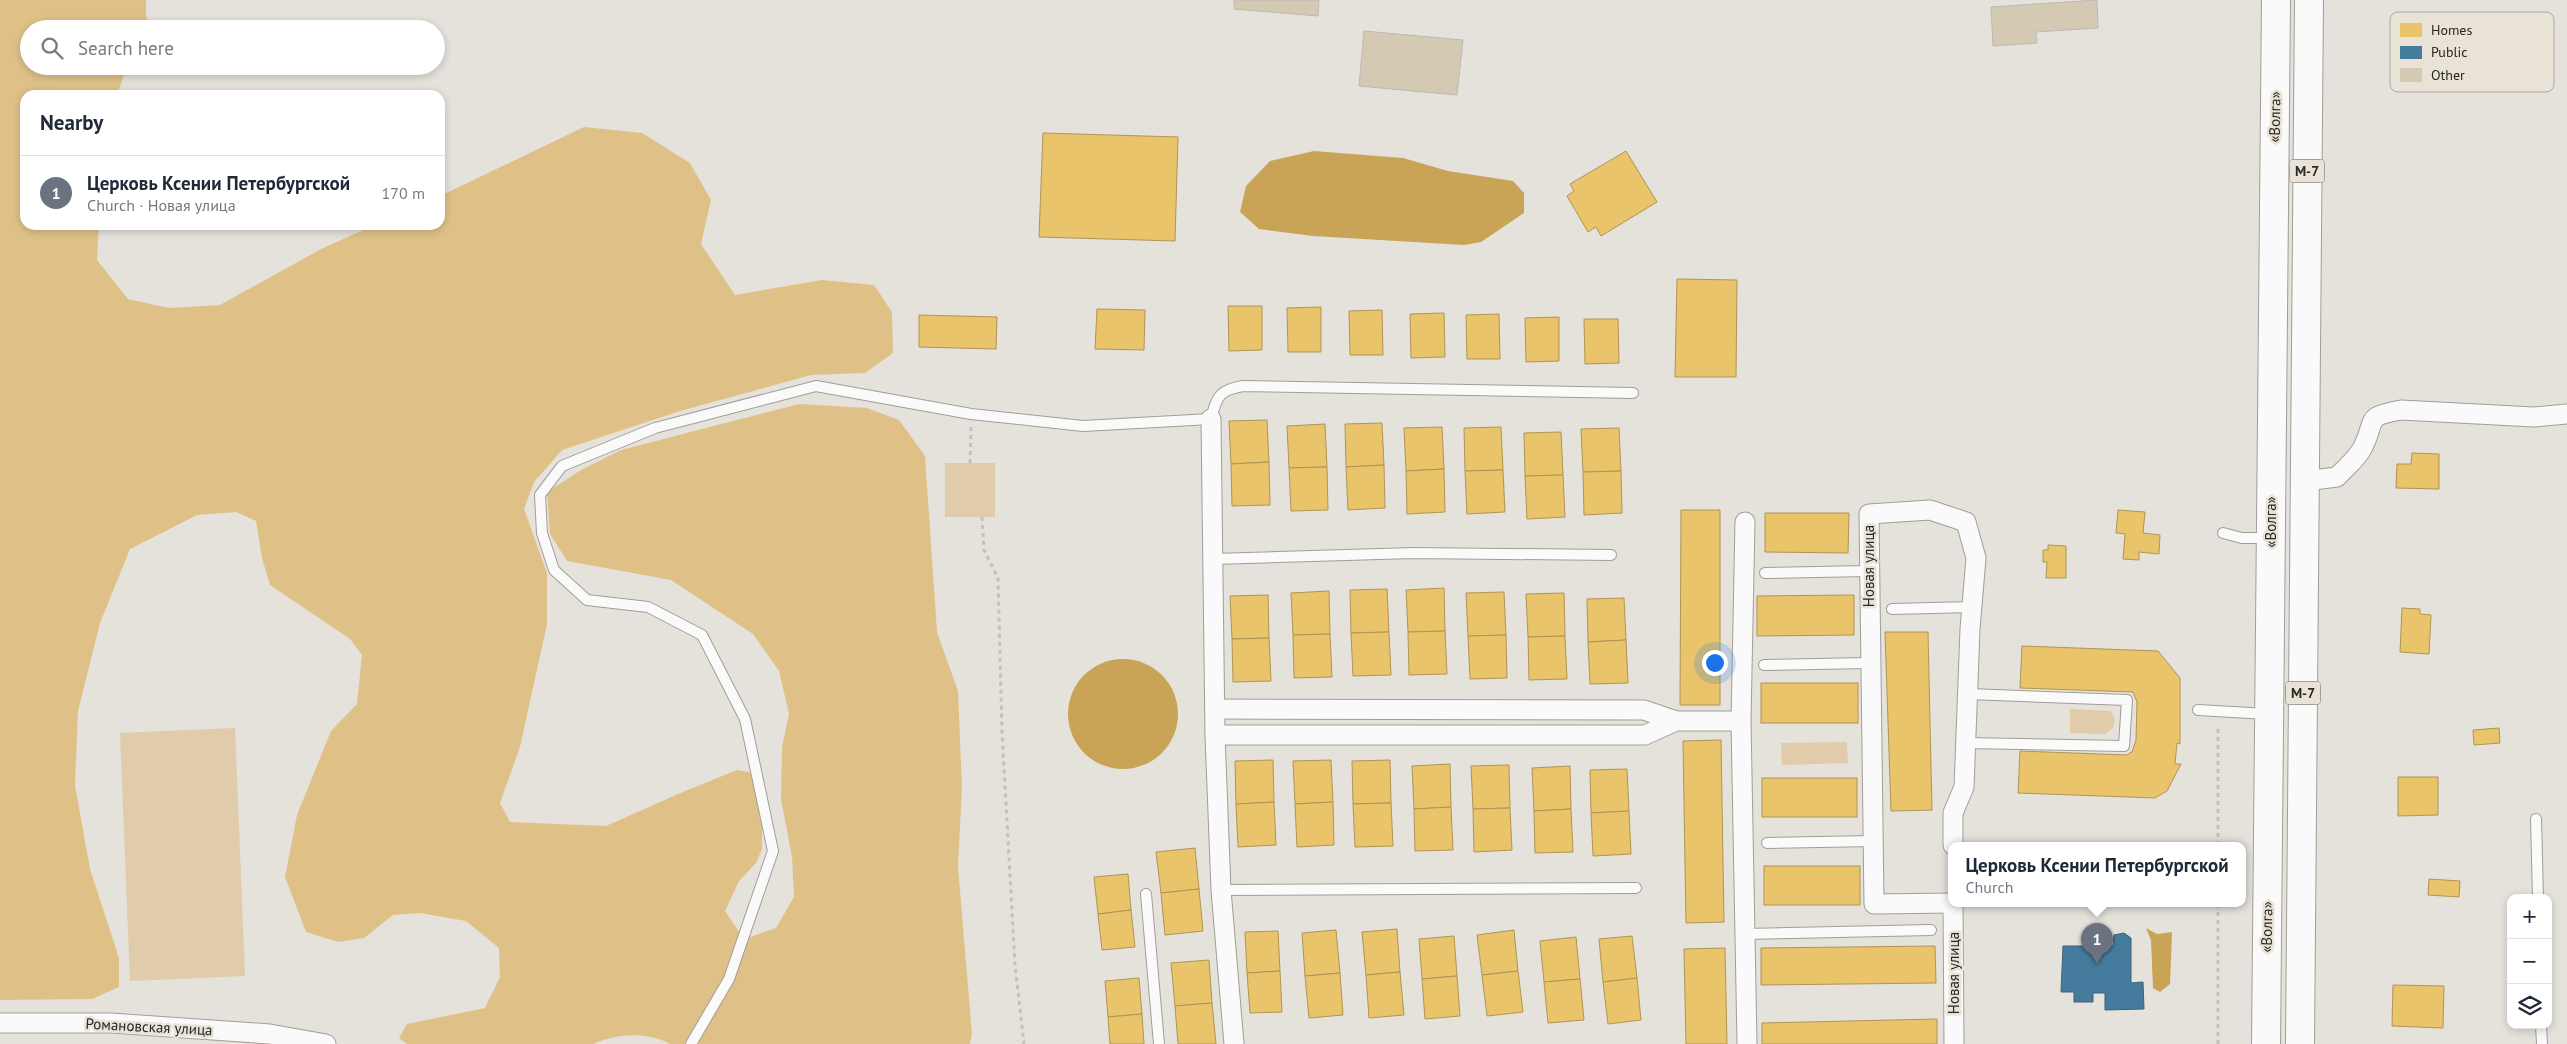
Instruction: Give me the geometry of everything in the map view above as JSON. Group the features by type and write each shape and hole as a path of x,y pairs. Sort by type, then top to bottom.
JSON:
{"highway":[{"name":"«Волга»","path":"2266,1044 2276,0"},
{"name":"М-7","path":"2300,1044 2309,0"}],"street":[{"path":"2304,481 2337,477 2363,449 2370,425 2379,414 2401,410 2534,417 2567,414"},
{"path":"1211,419 1215,735 1221,890 1234,1044"},
{"name":"Новая улица","path":"1948,903 1874,904 1869,514 1930,510 1966,522 1976,558 1964,787 1953,814 1953,842"},
{"path":"1745,522 1742,722 1747,1044"},
{"path":"1215,709 1644,710 1676,721 1742,722"},
{"path":"1363,709 1364,734"},
{"path":"1532,709 1533,733"},
{"path":"1215,735 1533,733 1645,735 1676,721"},
{"name":"Новая улица","path":"1953,907 1954,1044"},
{"name":"Романовская улица","path":"0,1023 111,1023 270,1034 326,1044"}],"lane":[{"path":"690,1044 729,979 772,851 745,719 702,635 648,607 586,600 554,570 542,533 540,495 562,466 655,428 816,386 971,414 1083,426 1211,419 1216,400 1227,389 1243,386 1633,393"},
{"path":"2223,532 2242,538 2271,538"},
{"path":"1214,559 1412,553 1610,555"},
{"path":"1765,573 1869,571"},
{"path":"1892,609 1972,607"},
{"path":"1764,665 1870,663"},
{"path":"1966,743 2124,746 2127,700 1968,694"},
{"path":"2198,710 2270,714"},
{"path":"2536,819 2538,894"},
{"path":"1767,843 1873,841"},
{"path":"1221,890 1636,888"},
{"path":"1146,894 1159,1044"},
{"path":"1745,934 1931,930"},
{"path":"2541,1029 2542,1044"}],"path":[{"path":"970,463 971,414"},
{"path":"982,517 984,550 998,578 1002,732 1014,946 1024,1044"},
{"path":"2218,712 2218,842"},
{"path":"2218,907 2218,1044"}],"shaded area":[{"path":"0,0 146,0 147,20 20,20 20,75 124,75 119,90 20,90 20,230 99,230 97,260 128,299 169,308 220,305 321,249 364,230 445,230 445,194 584,127 642,133 690,163 711,200 701,244 735,295 822,280 874,285 892,312 893,353 865,373 811,375 680,411 562,450 534,482 524,509 547,573 547,624 520,747 500,803 510,822 606,826 737,770 754,773 762,807 762,849 756,863 739,881 725,911 744,939 776,928 794,897 792,857 781,799 782,747 789,714 779,671 753,634 671,580 567,561 550,534 547,492 581,470 621,450 799,404 867,408 899,420 925,456 937,632 958,691 962,788 958,867 972,1034 970,1044 670,1044 651,1037 632,1035 612,1038 593,1044 407,1044 399,1038 407,1024 485,1008 500,977 499,948 466,921 420,913 393,915 364,938 338,942 306,932 285,877 297,815 331,731 357,704 362,655 350,639 270,585 262,558 256,521 236,512 197,515 130,549 100,623 78,711 75,785 90,869 119,958 119,987 92,999 0,1000"},
{"path":"1314,151 1403,158 1448,171 1513,181 1524,193 1524,213 1481,242 1464,245 1313,236 1259,229 1240,212 1246,186 1270,161"},
{"path":"945,463 995,463 995,517 945,517"},
{"path":"1123,659 1144,663 1162,675 1174,693 1178,714 1174,735 1162,753 1144,765 1123,769 1102,765 1084,753 1072,735 1068,714 1072,693 1084,675 1102,663"},
{"path":"2070,709 2110,711 2115,719 2113,728 2105,734 2070,733"},
{"path":"235,728 245,976 130,981 120,733"},
{"path":"1847,742 1848,763 1782,765 1781,743"},
{"path":"2146,928 2157,934 2172,932 2170,984 2160,992 2153,988 2151,940"}],"building: Homes":[{"path":"1043,133 1178,137 1175,241 1039,237"},
{"path":"1626,151 1657,202 1601,236 1596,227 1588,232 1567,196 1574,191 1570,184"},
{"path":"1677,279 1737,280 1736,377 1675,377"},
{"path":"1228,306 1262,306 1262,350 1229,351"},
{"path":"1321,307 1321,352 1288,352 1287,308"},
{"path":"1097,309 1145,310 1144,350 1095,349"},
{"path":"1382,310 1383,355 1350,355 1349,311"},
{"path":"1444,313 1445,357 1411,358 1410,314"},
{"path":"1499,314 1500,359 1467,359 1466,315"},
{"path":"919,315 997,317 996,349 919,347"},
{"path":"1559,317 1559,361 1526,362 1525,318"},
{"path":"1584,319 1618,319 1619,363 1585,364"},
{"path":"1267,420 1269,462 1231,464 1229,421"},
{"path":"1382,423 1384,465 1346,467 1345,424"},
{"path":"1325,424 1327,467 1289,468 1287,426"},
{"path":"1442,427 1444,469 1406,471 1404,428"},
{"path":"1501,427 1503,470 1465,471 1464,428"},
{"path":"1619,428 1621,471 1583,472 1581,429"},
{"path":"1561,432 1563,475 1525,476 1524,433"},
{"path":"2412,453 2439,454 2439,489 2396,488 2397,464 2411,464"},
{"path":"1269,462 1270,505 1232,506 1231,464"},
{"path":"1384,465 1385,508 1348,510 1346,467"},
{"path":"1327,467 1328,510 1291,511 1289,468"},
{"path":"1444,469 1445,512 1407,514 1406,471"},
{"path":"1503,470 1505,512 1467,514 1465,471"},
{"path":"1621,471 1622,513 1584,515 1583,472"},
{"path":"1563,475 1565,517 1527,519 1525,476"},
{"path":"1681,510 1720,510 1720,705 1680,705"},
{"path":"2118,510 2145,512 2143,533 2160,535 2159,554 2139,552 2139,560 2123,559 2125,534 2116,533"},
{"path":"1765,513 1849,513 1848,553 1765,552"},
{"path":"2048,545 2066,546 2066,578 2046,578 2047,562 2043,562 2043,550 2048,550"},
{"path":"1444,588 1445,631 1408,632 1406,590"},
{"path":"1387,589 1389,632 1351,633 1350,590"},
{"path":"1329,591 1330,634 1293,635 1291,593"},
{"path":"1504,592 1506,635 1468,636 1466,593"},
{"path":"1564,593 1565,636 1528,637 1526,594"},
{"path":"1268,595 1269,638 1232,639 1230,596"},
{"path":"1854,595 1854,635 1757,636 1757,596"},
{"path":"1624,598 1626,640 1588,642 1587,599"},
{"path":"2402,608 2420,609 2420,614 2431,615 2429,654 2400,652"},
{"path":"1445,631 1447,674 1409,675 1408,632"},
{"path":"1389,632 1391,675 1353,676 1351,633"},
{"path":"1885,632 1928,632 1932,810 1891,811"},
{"path":"1330,634 1332,677 1294,678 1293,635"},
{"path":"1506,635 1507,678 1470,679 1468,636"},
{"path":"1565,636 1567,679 1529,680 1528,637"},
{"path":"1269,638 1271,681 1233,682 1232,639"},
{"path":"1626,640 1628,683 1590,684 1588,642"},
{"path":"2022,646 2158,651 2180,678 2180,744 2177,743 2175,764 2181,764 2167,791 2155,798 2018,793 2020,751 2126,755 2132,752 2136,740 2137,702 2133,692 2020,688"},
{"path":"1761,683 1858,683 1858,723 1761,723"},
{"path":"2499,728 2500,743 2474,745 2473,730"},
{"path":"1721,740 1724,922 1686,923 1683,741"},
{"path":"1273,760 1274,802 1236,804 1235,761"},
{"path":"1331,760 1333,802 1295,804 1293,761"},
{"path":"1390,760 1391,803 1353,804 1352,761"},
{"path":"1450,764 1451,807 1414,809 1412,766"},
{"path":"1509,765 1510,808 1473,809 1471,766"},
{"path":"1570,766 1571,809 1534,811 1532,768"},
{"path":"1627,769 1629,811 1591,813 1590,770"},
{"path":"2398,777 2438,777 2438,815 2398,816"},
{"path":"1762,778 1857,778 1857,817 1762,817"},
{"path":"1274,802 1276,845 1238,847 1236,804"},
{"path":"1333,802 1334,845 1297,847 1295,804"},
{"path":"1391,803 1393,846 1355,847 1353,804"},
{"path":"1451,807 1453,850 1415,851 1414,809"},
{"path":"1510,808 1512,850 1474,852 1473,809"},
{"path":"1571,809 1573,852 1535,853 1534,811"},
{"path":"1629,811 1631,854 1593,856 1591,813"},
{"path":"1195,848 1199,889 1161,893 1156,852"},
{"path":"1764,866 1860,866 1860,905 1764,905"},
{"path":"1128,874 1131,910 1098,914 1094,877"},
{"path":"2429,879 2460,881 2459,897 2428,895"},
{"path":"1199,889 1203,931 1165,935 1161,893"},
{"path":"1131,910 1135,947 1102,950 1098,914"},
{"path":"1397,929 1400,972 1366,975 1362,932"},
{"path":"1336,930 1340,973 1305,976 1302,933"},
{"path":"1514,930 1518,971 1482,975 1477,935"},
{"path":"1278,931 1280,971 1247,973 1245,932"},
{"path":"1454,936 1457,976 1422,979 1419,939"},
{"path":"1632,936 1637,978 1603,982 1599,939"},
{"path":"1576,937 1580,979 1544,982 1540,941"},
{"path":"1935,946 1936,983 1761,985 1761,948"},
{"path":"1725,948 1727,1044 1686,1044 1684,949"},
{"path":"1209,960 1212,1003 1175,1006 1171,963"},
{"path":"1280,971 1282,1012 1250,1013 1247,973"},
{"path":"1518,971 1523,1012 1487,1016 1482,975"},
{"path":"1400,972 1404,1015 1369,1018 1366,975"},
{"path":"1340,973 1343,1015 1309,1018 1305,976"},
{"path":"1457,976 1460,1016 1425,1019 1422,979"},
{"path":"1139,978 1142,1014 1108,1017 1105,981"},
{"path":"1637,978 1641,1020 1608,1024 1603,982"},
{"path":"1580,979 1584,1020 1548,1023 1544,982"},
{"path":"2393,985 2444,986 2443,1028 2392,1026"},
{"path":"1212,1003 1216,1044 1178,1044 1175,1006"},
{"path":"1142,1014 1144,1044 1110,1044 1108,1017"},
{"path":"1937,1019 1937,1044 1762,1044 1762,1023"}],"building: Public":[{"path":"2124,933 2131,938 2131,983 2143,982 2144,1009 2105,1010 2105,993 2093,993 2093,1002 2074,1002 2074,992 2061,992 2063,946 2113,946 2114,935"}],"building: Other":[{"path":"1234,0 1319,0 1318,16 1234,9"},
{"path":"2097,0 2098,28 2036,32 2037,43 1993,46 1991,7"},
{"path":"1364,31 1463,40 1457,95 1359,86"}],"place":[{"name":"Церковь Ксении Петербургской","path":"2097,964"}]}
